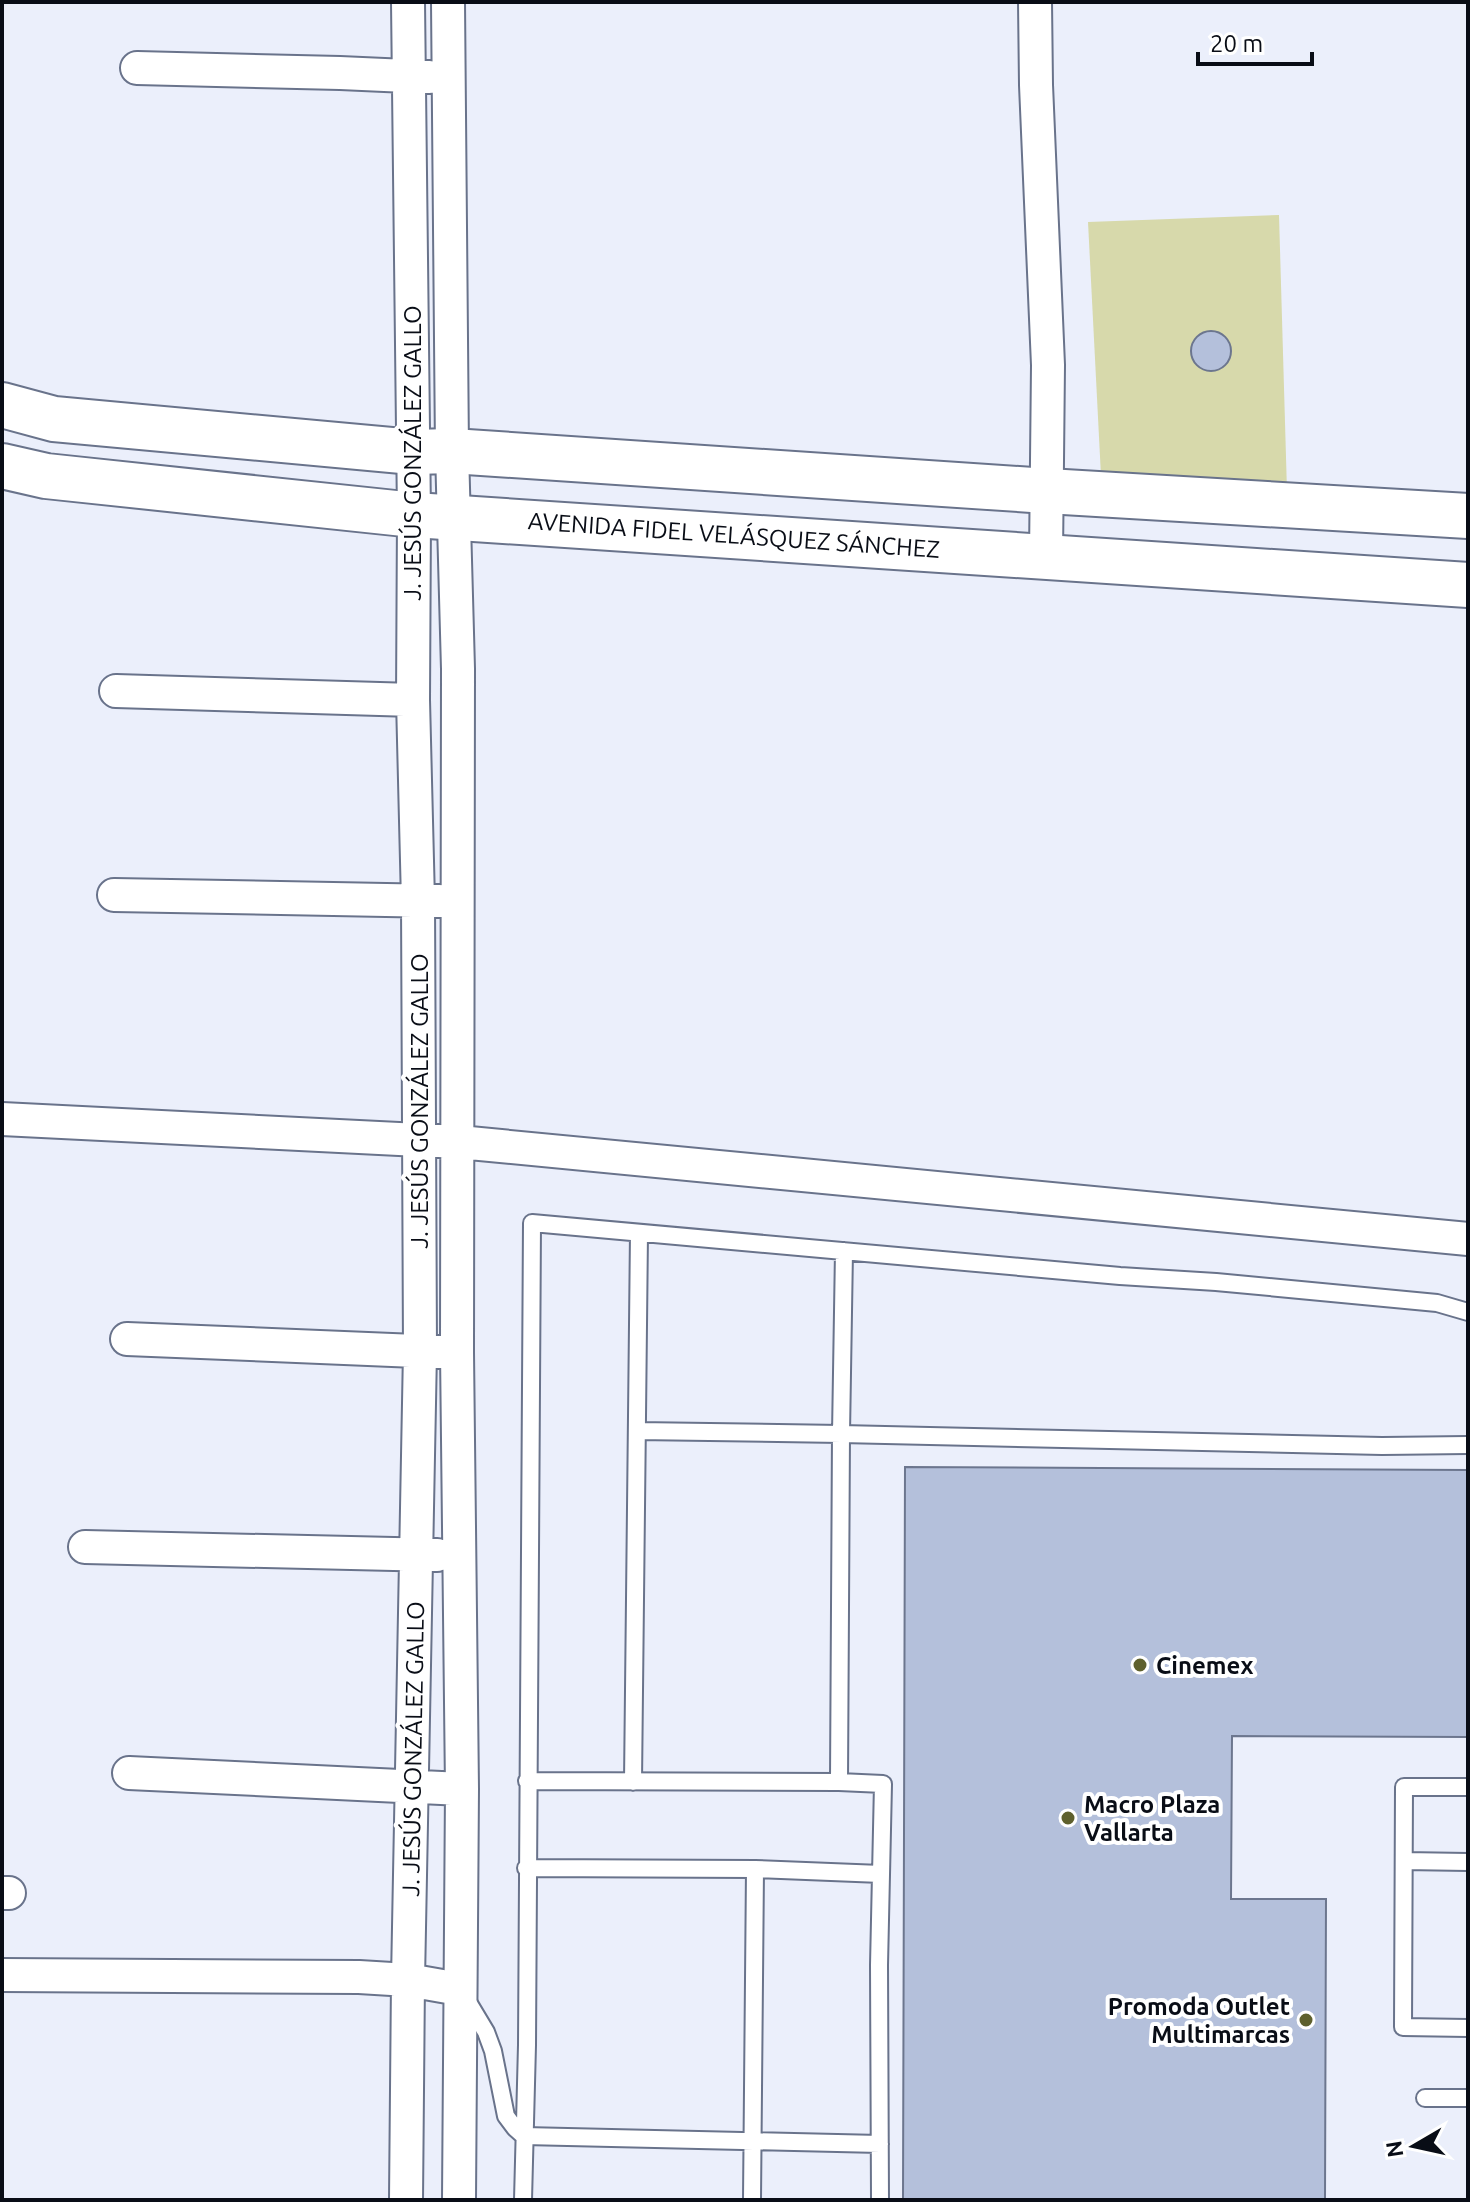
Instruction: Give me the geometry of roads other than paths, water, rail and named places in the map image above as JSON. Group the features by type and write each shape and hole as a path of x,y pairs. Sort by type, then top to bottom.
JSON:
{"street":[{"name":"J. JESÚS GONZÁLEZ GALLO","path":"408,2 409,76 434,516 458,669 457,1352 462,1789 459,2200"},
{"name":"J. JESÚS GONZÁLEZ GALLO","path":"432,452 448,78 448,2"},
{"path":"1035,2 1048,365 1046,556"},
{"path":"137,68 448,78"},
{"path":"2,405 54,419 432,452 1468,516"},
{"name":"AVENIDA FIDEL VELÁSQUEZ SÁNCHEZ","path":"2,466 46,476 434,516 1468,585"},
{"name":"J. JESÚS GONZÁLEZ GALLO","path":"406,2200 420,1351 418,901 413,700 434,516"},
{"path":"116,691 413,700"},
{"path":"114,895 458,902"},
{"path":"2,1119 459,1142 1468,1239"},
{"path":"127,1339 457,1352"},
{"path":"85,1547 460,1555"},
{"path":"129,1773 462,1789"},
{"path":"2,1975 359,1977 408,1980 459,1989"}],"lane":[{"path":"523,2200 532,1223 1437,1303 1468,1312"},
{"path":"633,1782 639,1233"},
{"path":"839,1782 844,1251"},
{"path":"637,1431 1366,1446 1468,1445"},
{"path":"527,1781 883,1784 879,1965 880,2200"},
{"path":"1468,1787 1404,1787 1403,2027 1468,2028"},
{"path":"1404,1861 1468,1862"},
{"path":"526,1868 755,1869 881,1874"},
{"path":"752,2200 755,1869"},
{"path":"459,1989 486,2032 493,2051 506,2116 524,2136 880,2144"},
{"path":"1425,2098 1468,2098"}],"place":[{"name":"Cinemex","path":"1140,1665"},
{"name":"Macro Plaza Vallarta","path":"1068,1818"},
{"name":"Promoda Outlet Multimarcas","path":"1306,2020"}]}
